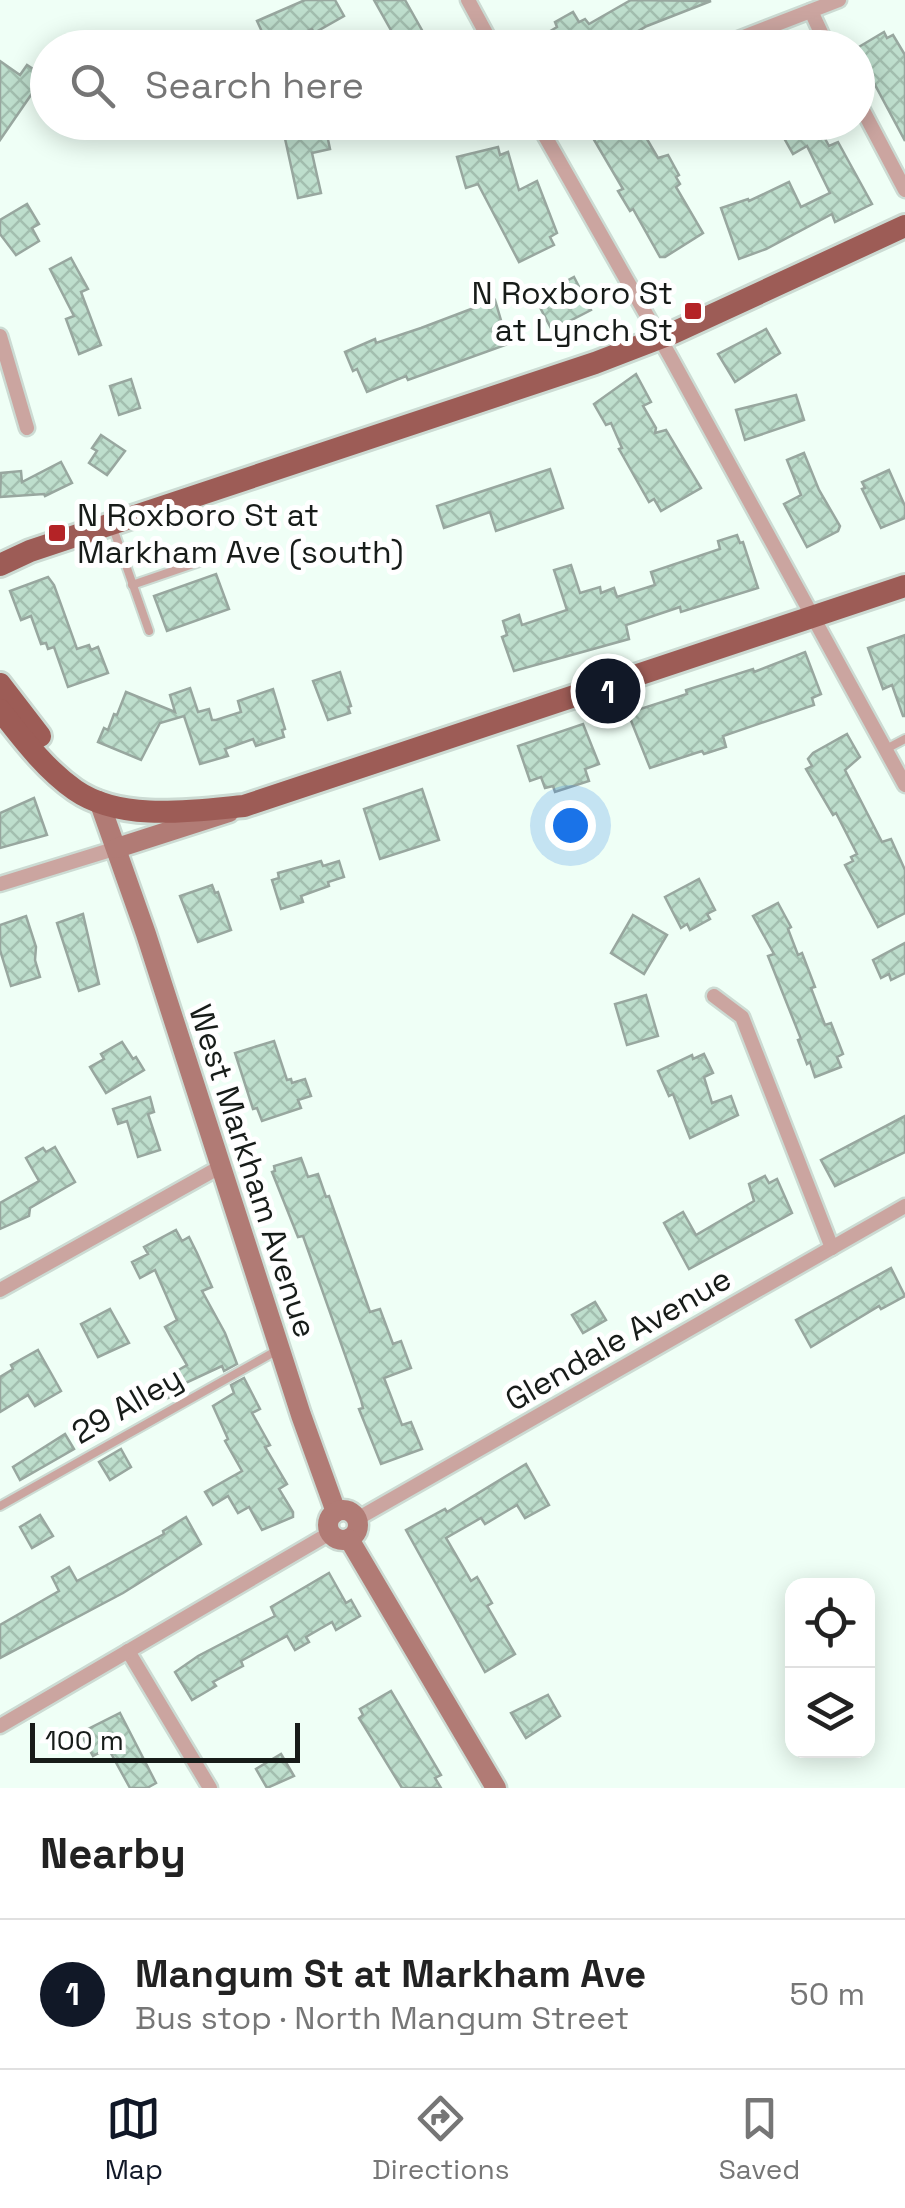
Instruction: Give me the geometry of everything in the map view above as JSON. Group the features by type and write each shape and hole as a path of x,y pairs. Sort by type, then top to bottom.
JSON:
{"main road":[{"path":"0,565 30,551 594,364 660,338 905,226"},
{"path":"0,556 30,551"},
{"path":"0,684 7,715 88,783 99,801 144,812 244,806 905,586"}],"street":[{"path":"468,0 484,30"},
{"path":"762,30 839,0"},
{"path":"811,11 820,30"},
{"path":"875,134 905,190"},
{"path":"547,140 905,785"},
{"path":"0,336 27,428"},
{"name":"West Markham Avenue","path":"99,801 280,1350 346,1515"},
{"path":"0,884 244,806"},
{"path":"714,996 742,1017 832,1248"},
{"path":"0,1290 220,1168"},
{"name":"Glendale Avenue","path":"346,1515 905,1206"},
{"path":"346,1515 328,1524 340,1536 493,1787"},
{"path":"0,1726 128,1651 340,1536"},
{"path":"128,1651 210,1788"}],"lane":[{"path":"112,524 149,630"},
{"path":"132,585 205,560"},
{"path":"886,749 905,739"},
{"name":"29 Alley","path":"0,1506 266,1354 280,1350"}],"building":[{"path":"305,0 335,0 344,16 319,30 261,30 257,21"},
{"path":"374,0 405,0 422,30 391,30"},
{"path":"631,0 711,1 640,30 552,30 557,27 555,22 573,12 579,22 585,19 589,24"},
{"path":"884,32 887,38 893,35 905,55 905,141 875,85 875,37"},
{"path":"0,61 20,75 27,65 30,96 0,140"},
{"path":"285,140 328,140 330,149 312,153 321,193 298,198"},
{"path":"594,140 648,140 658,158 668,155 679,175 676,177 680,184 676,187 703,233 660,257 618,191 623,189"},
{"path":"785,140 826,140 829,146 838,142 872,204 835,222 832,214 739,259 721,208 749,201 789,182 801,207 830,193 807,146 793,154"},
{"path":"498,147 500,155 508,152 519,190 537,181 557,233 550,237 554,245 519,262 478,184 466,188 457,157"},
{"path":"27,204 39,224 32,228 39,241 16,255 0,234 0,220"},
{"path":"71,258 88,289 81,292 101,345 79,354 66,319 74,316 50,269"},
{"path":"574,277 591,310 552,330 535,298"},
{"path":"495,300 508,344 367,392 357,369 353,371 345,352"},
{"path":"766,329 780,353 735,382 718,354"},
{"path":"636,374 651,402 643,406 655,433 666,430 701,488 661,511 654,499 649,502 619,449 622,448 611,423 606,425 594,404"},
{"path":"131,379 140,408 119,415 110,386"},
{"path":"796,395 804,420 745,440 736,410"},
{"path":"101,435 125,451 107,475 89,463 97,451 92,448"},
{"path":"804,453 840,526 838,531 807,547 784,504 801,495 787,460"},
{"path":"61,462 72,483 45,496 0,497 1,473 21,471 22,482"},
{"path":"550,469 563,508 496,531 490,512 444,528 437,506"},
{"path":"889,470 905,506 905,518 881,528 862,482"},
{"path":"737,535 758,588 626,625 629,639 514,671 502,637 507,635 503,621 519,615 522,625 567,610 554,570 571,565 580,593 600,587 601,593 614,588 617,597 655,585 651,572 720,549 718,541"},
{"path":"216,574 229,609 167,631 154,596"},
{"path":"48,577 77,649 98,647 108,673 68,687 54,647 48,649 46,643 41,644 31,616 21,620 10,591"},
{"path":"905,635 903,716 892,685 883,689 868,648"},
{"path":"805,652 821,694 812,698 814,705 723,736 726,747 650,768 628,713"},
{"path":"340,672 350,713 328,720 313,681"},
{"path":"190,688 198,712 209,709 212,720 241,712 238,701 273,689 284,737 256,746 253,739 225,749 228,756 200,764 184,716 160,723 141,760 98,742 104,728 108,730 114,714 117,715 126,692 175,712 170,695"},
{"path":"583,724 599,764 585,769 589,781 555,792 553,786 545,788 541,777 530,781 518,746"},
{"path":"847,734 860,757 845,770 882,842 891,839 905,870 905,913 878,927 845,865 857,854 836,813 833,815 806,769 812,766 808,759 813,753"},
{"path":"422,789 439,840 380,859 364,809"},
{"path":"34,798 47,835 0,848 0,813"},
{"path":"321,861 323,866 339,861 344,877 301,896 303,902 281,909 272,880 279,878 278,873"},
{"path":"699,879 715,910 707,914 710,919 690,930 687,924 681,928 665,897"},
{"path":"212,885 231,930 198,942 180,896"},
{"path":"778,903 791,927 788,929 798,955 802,953 825,1025 831,1023 843,1054 837,1057 841,1067 815,1077 768,956 774,954 753,916"},
{"path":"83,914 99,984 79,991 57,923"},
{"path":"633,915 667,935 644,974 611,953"},
{"path":"26,916 40,977 11,986 0,950 0,925"},
{"path":"905,943 905,973 891,980 889,974 881,978 873,960"},
{"path":"646,995 658,1036 627,1045 615,1004"},
{"path":"274,1041 287,1080 292,1083 305,1079 311,1096 298,1100 301,1108 262,1121 257,1108 253,1109 235,1053"},
{"path":"122,1042 144,1070 106,1093 90,1067 104,1059 101,1054"},
{"path":"704,1054 713,1073 704,1077 712,1103 731,1096 738,1115 690,1138 673,1094 669,1096 658,1071 692,1055 693,1059"},
{"path":"150,1097 154,1112 148,1114 160,1150 138,1157 127,1121 118,1124 113,1109"},
{"path":"905,1116 905,1152 835,1186 821,1160"},
{"path":"55,1147 75,1182 30,1208 29,1216 0,1229 0,1203 39,1181 26,1158 43,1148 46,1152"},
{"path":"301,1158 308,1177 318,1174 326,1197 329,1196 370,1312 380,1309 393,1344 401,1341 411,1368 384,1378 402,1425 411,1422 422,1449 381,1464 359,1409 363,1408 361,1400 303,1236 298,1237 272,1172 274,1166"},
{"path":"765,1176 769,1183 777,1179 792,1213 689,1269 664,1223 683,1212 696,1235 754,1201 749,1184"},
{"path":"176,1230 182,1241 189,1237 197,1253 212,1287 202,1291 237,1364 224,1371 222,1366 179,1386 181,1391 168,1398 158,1382 187,1365 165,1327 177,1320 155,1270 140,1278 132,1262 148,1254 144,1247"},
{"path":"891,1268 905,1296 881,1309 879,1306 811,1347 796,1320"},
{"path":"595,1302 606,1320 583,1333 572,1315"},
{"path":"110,1309 129,1343 98,1357 81,1324"},
{"path":"38,1350 61,1391 35,1406 28,1395 0,1412 0,1377 13,1369 11,1365"},
{"path":"244,1378 260,1409 252,1413 270,1445 265,1447 287,1484 279,1489 293,1512 293,1517 262,1530 249,1507 238,1513 228,1496 213,1505 205,1492 242,1471 225,1441 228,1439 213,1406 234,1393 231,1385"},
{"path":"65,1434 74,1449 20,1480 13,1467"},
{"path":"121,1449 131,1467 110,1480 99,1462"},
{"path":"526,1464 549,1505 525,1518 517,1505 485,1524 481,1518 446,1538 471,1581 477,1577 492,1603 487,1606 515,1654 485,1672 406,1530 445,1509 447,1512"},
{"path":"40,1515 53,1536 32,1548 20,1527"},
{"path":"186,1517 201,1544 123,1593 0,1658 0,1625 59,1591 52,1577 69,1567 77,1581 164,1534"},
{"path":"329,1573 346,1603 351,1600 360,1616 336,1630 332,1622 306,1637 309,1642 295,1650 287,1636 241,1661 243,1666 213,1682 216,1686 192,1700 175,1672 275,1616 271,1607"},
{"path":"391,1691 441,1775 435,1778 441,1788 402,1788 359,1718 363,1715 360,1709"},
{"path":"548,1695 560,1716 526,1738 511,1713"},
{"path":"120,1713 156,1783 147,1788 130,1788 108,1748 93,1756 80,1733"},
{"path":"281,1754 294,1776 267,1788 256,1769"}],"place":[{"name":"N Roxboro St at Lynch St","path":"693,311"},
{"name":"N Roxboro St at Markham Ave (south)","path":"57,533"},
{"name":"Mangum St at Markham Ave","path":"608,691"}]}
